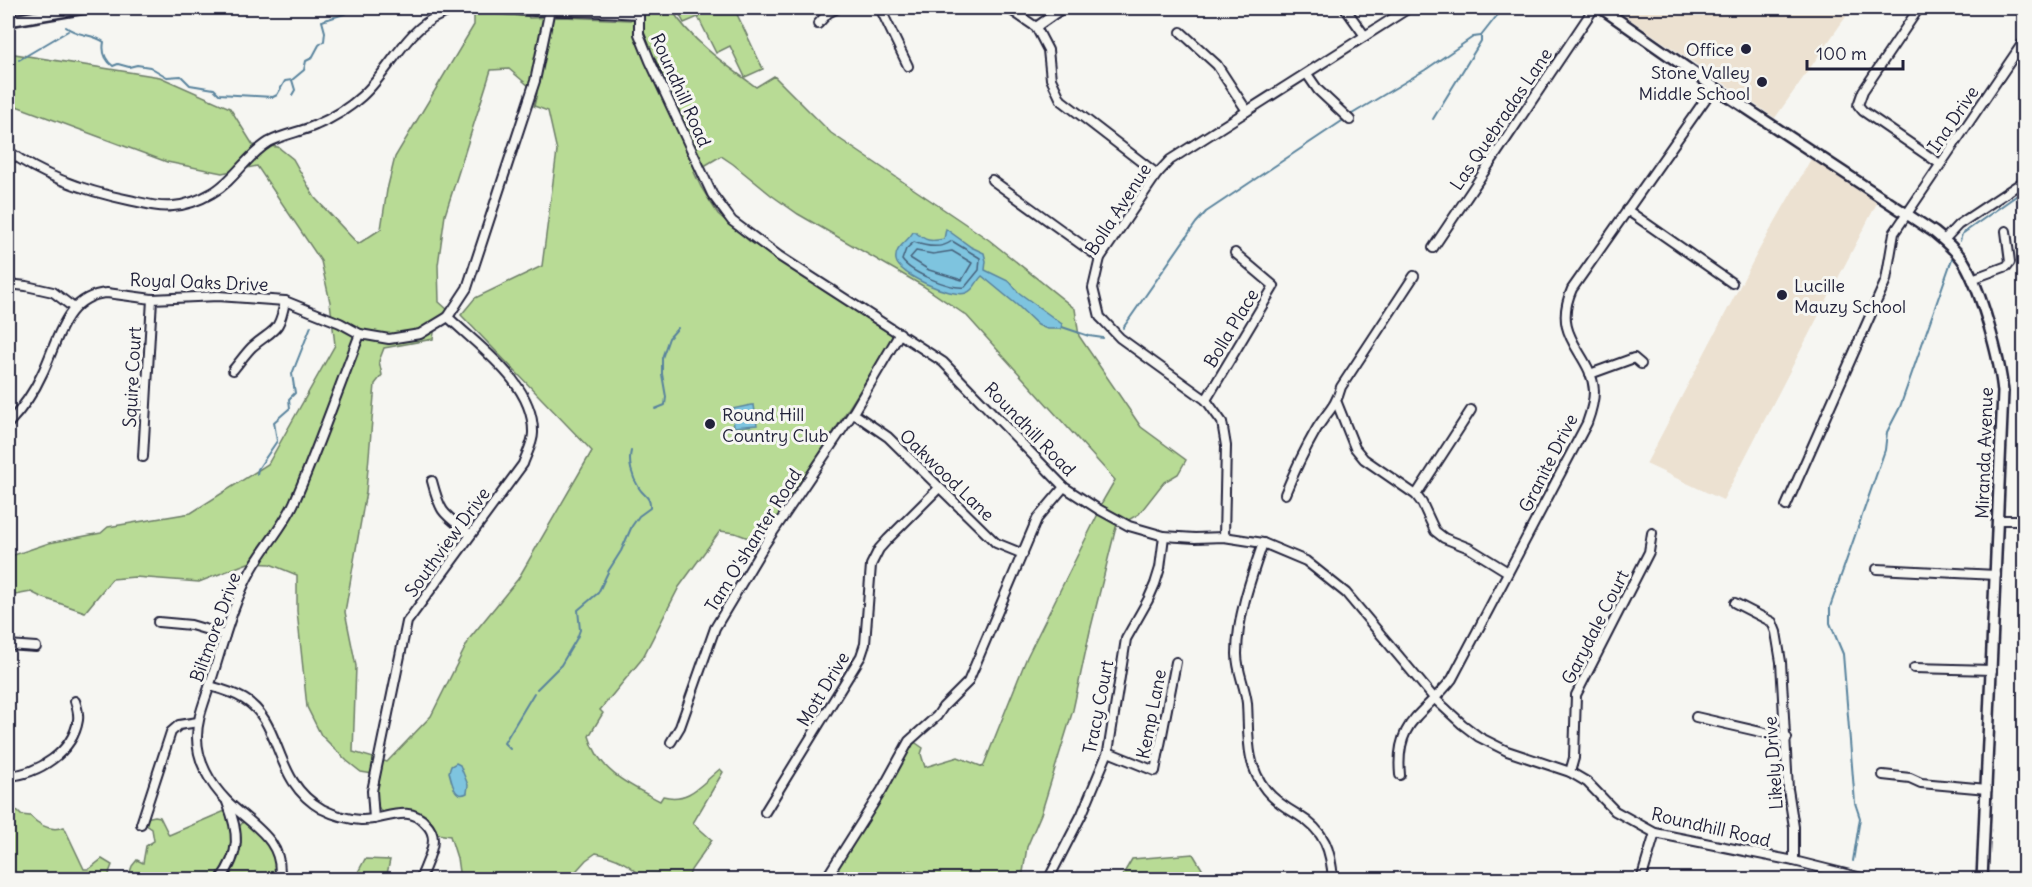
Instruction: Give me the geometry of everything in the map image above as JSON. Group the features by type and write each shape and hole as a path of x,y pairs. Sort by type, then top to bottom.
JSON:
{"street":[{"path":"9,21 85,8"},
{"path":"818,24 828,13 838,8"},
{"path":"880,8 908,66"},
{"path":"1008,8 1036,27 1048,50 1051,79 1061,100 1156,174"},
{"path":"1036,27 1063,8"},
{"path":"1345,8 1365,36"},
{"name":"Bolla Avenue","path":"1224,537 1226,446 1222,422 1206,400 1120,338 1100,317 1093,288 1100,258 1156,174 1170,160 1408,8"},
{"name":"Las Quebradas Lane","path":"1433,248 1594,8"},
{"name":"Miranda Avenue","path":"1601,8 1714,87 1944,240 1959,255 1972,279 2002,374 2003,392 1982,879"},
{"path":"1919,8 1863,91 1858,105 1863,111 1940,164"},
{"path":"8,151 50,176 105,195 154,206 174,207 193,202 214,192 226,183 253,154 268,143 316,125 347,109 379,80 416,30 439,15 461,9 639,11"},
{"name":"Royal Oaks Drive","path":"74,308 81,301 107,292 152,299 218,296 285,301 360,333 389,339 420,334 448,317 467,288 535,81 550,9"},
{"name":"Roundhill Road","path":"639,11 639,34 650,61 712,194 728,216 779,256 943,362 1064,487 1129,526 1164,536 1224,537 1263,543 1306,561 1346,593 1451,716 1479,737 1507,751 1570,772 1587,782 1615,811 1655,833 1870,879"},
{"path":"1181,32 1217,65 1247,111"},
{"name":"Ina Drive","path":"1786,506 1886,280 1892,239 1906,214 2025,41"},
{"path":"1307,74 1318,90 1350,120"},
{"name":"Granite Drive","path":"1400,775 1398,755 1404,734 1415,717 1442,692 1452,679 1587,423 1592,408 1594,389 1590,374 1571,341 1566,319 1568,300 1576,282 1714,87"},
{"path":"992,180 1100,258"},
{"path":"1944,240 1958,225 2025,181"},
{"path":"1627,210 1732,283"},
{"path":"1972,279 2007,266 2010,262 2006,231"},
{"name":"Bolla Place","path":"1206,400 1274,286 1235,252"},
{"path":"1285,494 1300,459 1317,429 1338,403 1341,387 1414,276"},
{"path":"8,284 53,292 74,308 68,314 41,378 8,424"},
{"name":"Squire Court","path":"142,457 152,299"},
{"path":"233,370 251,349 277,327 285,301"},
{"name":"Southview Drive","path":"374,819 372,791 407,622 523,464 533,435 530,409 516,382 448,317"},
{"name":"Biltmore Drive","path":"279,879 279,857 271,842 254,823 227,801 210,780 201,760 197,738 198,722 225,635 248,577 294,504 360,333"},
{"name":"Tam O'shanter Road","path":"671,742 680,727 715,628 765,544 853,413 900,333"},
{"path":"1590,374 1634,358 1641,364"},
{"path":"1338,403 1356,448 1364,459 1416,495 1435,531 1444,538 1469,548 1508,572"},
{"path":"1416,495 1472,410"},
{"name":"Oakwood Lane","path":"853,413 888,437 996,543 1023,554"},
{"path":"432,480 438,505 444,514 471,534"},
{"path":"825,879 882,789 909,741 937,716 968,682 1037,519 1064,487"},
{"name":"Mott Drive","path":"765,812 861,656 865,644 871,565 879,549 939,488"},
{"path":"1998,519 2025,520"},
{"name":"Garydale Court","path":"1570,772 1575,750 1576,695 1649,552 1652,533"},
{"name":"Tracy Court","path":"1048,879 1082,814 1108,752 1126,639 1155,584 1160,568 1164,536"},
{"path":"1263,543 1245,602 1237,655 1239,674 1246,699 1250,757 1265,789 1286,808 1313,825 1324,839 1330,852 1333,879"},
{"path":"1877,569 1996,575"},
{"name":"Likely Drive","path":"1735,603 1772,622 1776,632 1781,662 1788,789 1794,827 1794,861"},
{"path":"158,622 191,625 225,635"},
{"path":"8,645 36,646"},
{"name":"Kemp Lane","path":"1108,752 1155,771 1176,662"},
{"path":"1914,668 1992,670"},
{"path":"210,686 243,698 260,712 290,779 310,801 335,815 363,820 411,814 421,818 430,828 433,841 420,879"},
{"path":"8,776 34,770 57,755 71,738 76,727 78,716 75,701"},
{"path":"1696,717 1786,738"},
{"path":"141,824 171,732 179,725 198,722"},
{"path":"1884,775 1910,778 1921,783 1987,789"},
{"name":"Biltmore Drive","path":"220,879 231,862 237,842 234,822 227,801"},
{"path":"1641,879 1655,833"}],"shaded area":[{"name":"Stone Valley Middle School","path":"1630,8 1852,8 1775,118 1625,16"},
{"name":"Lucille Mauzy School","path":"1811,159 1877,203 1723,500 1646,464 1760,248"}],"green space":[{"name":"Round Hill Country Club","path":"646,8 671,8 698,41 756,87 774,76 831,133 989,240 1075,309 1079,336 1141,427 1186,460 1178,474 1164,482 1139,514 1116,527 1073,710 1041,814 1027,847 1022,879 941,879 936,875 909,870 902,879 828,879 913,741 923,748 921,754 925,767 958,757 983,767 1027,657 1101,504 1115,480 967,316 923,286 798,214 721,156 694,172 718,214 749,241 892,333 894,338 762,543 735,533 720,531 679,587 642,659 600,710 603,713 589,736 600,759 608,768 627,783 660,801 663,796 680,797 694,791 720,769 723,772 693,823 712,840 691,870 688,879 643,879 634,869 622,862 596,853 586,860 569,879 460,879 457,858 450,836 437,834 428,818 416,811 383,813 376,800 379,775 361,772 321,735 307,707 297,611 297,575 270,564 248,563 199,582 135,577 112,579 85,612 31,592 15,595 8,593 8,557 49,543 101,533 108,527 191,513 268,464 335,345 330,302 321,261 257,166 222,173 167,162 8,103 8,53 160,77 230,108 253,145 278,147 293,159 315,198 358,244 381,229 395,157 474,25 474,13 528,16 529,18 630,20","holes":["509,69 537,93 534,106 548,111 557,151 542,266 475,298 461,315 592,451 518,579 470,638 431,716 387,762 353,752 356,666 345,612 366,492 375,384 382,375 379,361 384,348 433,339 436,320 448,310 439,302 438,265 445,215 491,70"]},
{"path":"676,8 734,8 763,69 745,77 730,46 716,53 698,17 684,23"},
{"path":"15,809 21,815 30,816 46,827 54,829 64,827 84,869 89,869 102,859 112,865 109,873 112,879 8,879 8,810"},
{"path":"225,811 231,830 231,847 215,879 131,880 128,878 137,860 143,863 146,846 154,841 152,829 145,824 145,818 160,817 169,835"},
{"path":"243,822 253,828 270,846 275,860 275,879 223,880 239,835 239,827"},
{"path":"1193,854 1208,879 1118,879 1121,878 1132,859"},
{"path":"365,859 390,860 386,879 338,879 357,874"}],"water":[{"path":"946,229 971,247 984,253 985,270 1010,282 1018,292 1062,324 1061,329 1047,329 1038,325 982,276 971,290 959,294 926,284 899,266 896,260 897,252 913,232 925,239 935,240 944,239"},
{"path":"754,405 757,425 734,427 732,409"},
{"path":"456,763 460,765 468,785 467,793 463,795 454,789 449,772 451,766"}],"waterway":[{"path":"66,27 104,42 105,56 113,66 118,64 129,67 137,65 150,67 167,77 181,76 190,85 214,89 219,94 273,97 277,95 285,81 292,80 304,70 306,61 312,58 324,41 325,32 322,21 356,8"},
{"path":"1352,114 1425,70 1473,37 1481,36 1503,8"},
{"path":"19,60 68,31"},
{"path":"1433,119 1481,41 1481,36"},
{"path":"292,80 295,90 292,95"},
{"path":"1123,328 1206,212 1342,121"},
{"path":"1960,241 1962,234 2016,196 2024,193"},
{"path":"1853,861 1860,818 1855,803 1843,654 1830,623 1830,607 1885,450 1887,432 1900,407 1952,259"},
{"path":"257,474 277,441 274,422 290,408 289,399 295,393 292,374 311,326"},
{"path":"1062,327 1103,338"},
{"path":"655,409 665,405 662,358 669,338 678,328"},
{"path":"537,689 561,665 580,630 578,610 598,593 632,526 639,516 650,508 648,499 639,488 633,475 630,465 631,451"},
{"path":"510,749 504,743 534,693"}],"place":[{"name":"Office","path":"1746,49"},
{"name":"Stone Valley Middle School","path":"1762,82"},
{"name":"Lucille Mauzy School","path":"1782,295"},
{"name":"Round Hill Country Club","path":"710,424"}]}
